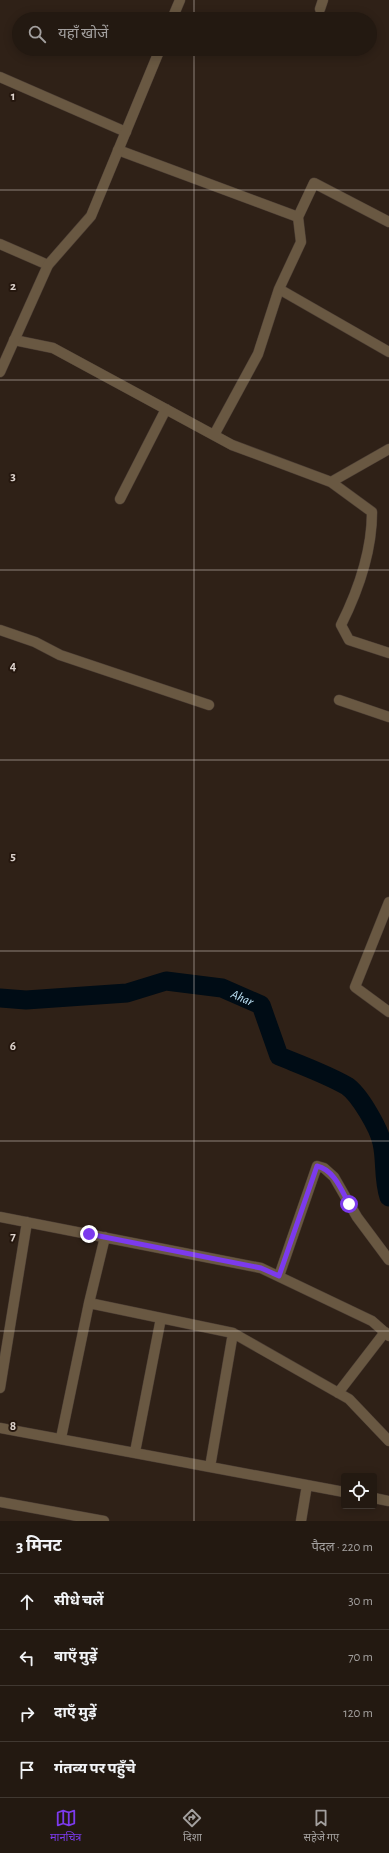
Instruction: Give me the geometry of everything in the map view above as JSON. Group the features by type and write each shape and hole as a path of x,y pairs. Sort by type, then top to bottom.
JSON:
{"street":[{"path":"175,12 180,0"},
{"path":"0,372 48,265 91,216 157,56"},
{"path":"0,77 126,132"},
{"path":"118,150 298,217"},
{"path":"214,435 258,354 279,289 301,242 298,217 314,183 389,222"},
{"path":"0,244 48,265"},
{"path":"279,289 389,352"},
{"path":"14,340 53,348 232,445 331,482 372,512 372,532 350,607 341,625 349,640 389,653"},
{"path":"120,499 166,409"},
{"path":"331,482 389,449"},
{"path":"0,630 35,642 60,656 209,705"},
{"path":"339,700 389,717"},
{"path":"389,902 355,987 389,1012"},
{"path":"279,1276 317,1166 324,1168 334,1177 357,1217 389,1260"},
{"path":"0,1217 261,1268 372,1321 387,1334 338,1393"},
{"path":"0,1388 27,1222"},
{"path":"61,1438 88,1303 105,1237"},
{"path":"88,1303 233,1333 349,1399 389,1441"},
{"path":"135,1452 161,1318"},
{"path":"210,1467 233,1333"},
{"path":"0,1428 61,1438 341,1492"},
{"path":"301,1521 307,1486"},
{"path":"377,1499 389,1501"},
{"path":"0,1502 104,1521"}],"waterway":[{"name":"Ahar","path":"0,998 26,1000 127,993 166,981 222,988 261,1005 279,1056 347,1086 363,1104 377,1129 382,1143 386,1184 389,1197"}],"route":[{"path":"89,1234 261,1268 279,1276 317,1166 324,1168 334,1177 349,1204"}]}
